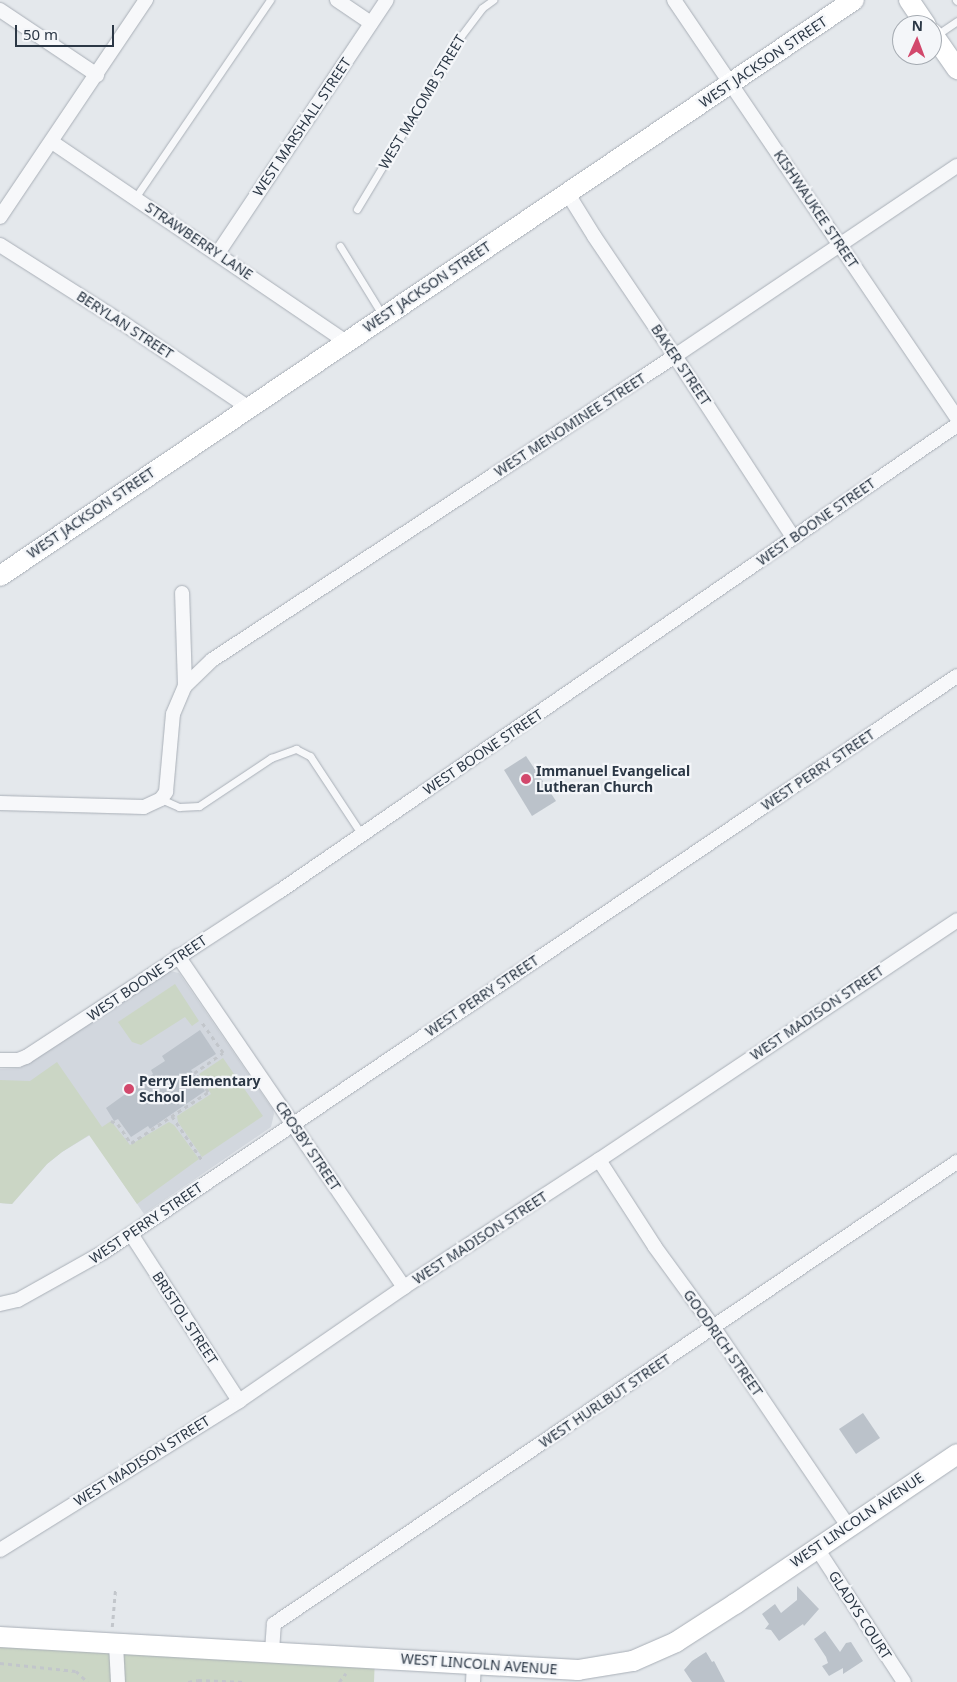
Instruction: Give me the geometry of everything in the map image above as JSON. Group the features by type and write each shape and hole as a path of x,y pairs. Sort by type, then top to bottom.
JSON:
{"street":[{"path":"0,217 146,0"},
{"path":"337,0 371,23"},
{"name":"WEST MARSHALL STREET","path":"218,253 386,0"},
{"name":"KISHWAUKEE STREET","path":"674,0 957,418"},
{"name":"WEST JACKSON STREET","path":"0,576 854,0"},
{"path":"912,1 921,15"},
{"path":"0,10 97,75"},
{"path":"942,48 957,69"},
{"name":"STRAWBERRY LANE","path":"52,142 218,253 345,342"},
{"name":"WEST MENOMINEE STREET","path":"184,686 212,660 675,356 957,166"},
{"name":"BAKER STREET","path":"568,194 793,537"},
{"name":"BERYLAN STREET","path":"0,245 123,322 249,408"},
{"name":"WEST BOONE STREET","path":"0,1060 18,1060 26,1057 362,835 957,425"},
{"path":"0,804 144,807 161,799 166,792 174,714 184,686 182,593"},
{"name":"WEST PERRY STREET","path":"0,1304 18,1300 56,1281 131,1234 292,1123 957,676"},
{"name":"WEST MADISON STREET","path":"0,1550 239,1401 404,1288 957,920"},
{"name":"CROSBY STREET","path":"178,956 404,1288"},
{"name":"GOODRICH STREET","path":"599,1160 655,1247 714,1328 848,1526"},
{"name":"WEST HURLBUT STREET","path":"272,1651 274,1624 957,1162"},
{"name":"BRISTOL STREET","path":"131,1234 239,1401"},
{"name":"WEST LINCOLN AVENUE","path":"0,1637 272,1651 473,1673 578,1670 633,1661 676,1642 957,1454"},
{"name":"GLADYS COURT","path":"816,1547 904,1682"},
{"path":"114,1644 118,1682"}],"lane":[{"path":"135,198 270,0"},
{"name":"WEST MACOMB STREET","path":"357,209 461,36 482,8 493,0"},
{"path":"942,27 957,21"},
{"path":"340,246 383,316"},
{"path":"161,799 179,807 200,806 271,758 296,749 310,756 362,835"}],"path":[{"path":"110,1121 118,1124 131,1143 208,1092 194,1072 223,1053 202,1023"},
{"path":"172,1116 202,1160"},
{"path":"114,1644 115,1590"},
{"path":"0,1663 76,1671 88,1682"},
{"path":"188,1682 198,1680 246,1682"}],"shaded area":[{"name":"Perry Elementary School","path":"170,971 179,973 273,1110 271,1127 144,1214 90,1135 62,1152 47,1164 12,1204 0,1203 0,1069 20,1068"}],"green space":[{"path":"175,984 199,1021 192,1026 185,1017 141,1045 132,1042 118,1022"},
{"path":"223,1058 263,1116 202,1157 178,1122 177,1116 211,1094 199,1074"},
{"path":"57,1062 102,1127 111,1121 130,1145 169,1122 174,1125 199,1159 137,1204 89,1135 47,1164 12,1204 0,1203 0,1080 30,1081"},
{"path":"0,1636 375,1657 374,1682 0,1682"}],"building":[{"name":"Immanuel Evangelical Lutheran Church","path":"526,756 556,801 532,816 504,770"},
{"path":"200,1030 216,1054 191,1070 205,1091 150,1129 148,1126 131,1137 118,1119 114,1121 106,1108 153,1074 151,1070 165,1061 162,1056"},
{"path":"863,1413 880,1438 856,1454 839,1429"},
{"path":"797,1586 819,1609 804,1626 803,1624 779,1641 771,1630 765,1629 769,1624 762,1614 775,1604 781,1613 797,1600"},
{"path":"825,1631 840,1652 846,1643 851,1642 863,1661 843,1674 843,1668 829,1676 822,1666 828,1663 826,1657 814,1639"},
{"path":"706,1652 712,1662 714,1661 725,1682 692,1682 684,1670 692,1661"}],"place":[{"name":"Immanuel Evangelical Lutheran Church","path":"526,779"},
{"name":"Perry Elementary School","path":"129,1089"}]}
